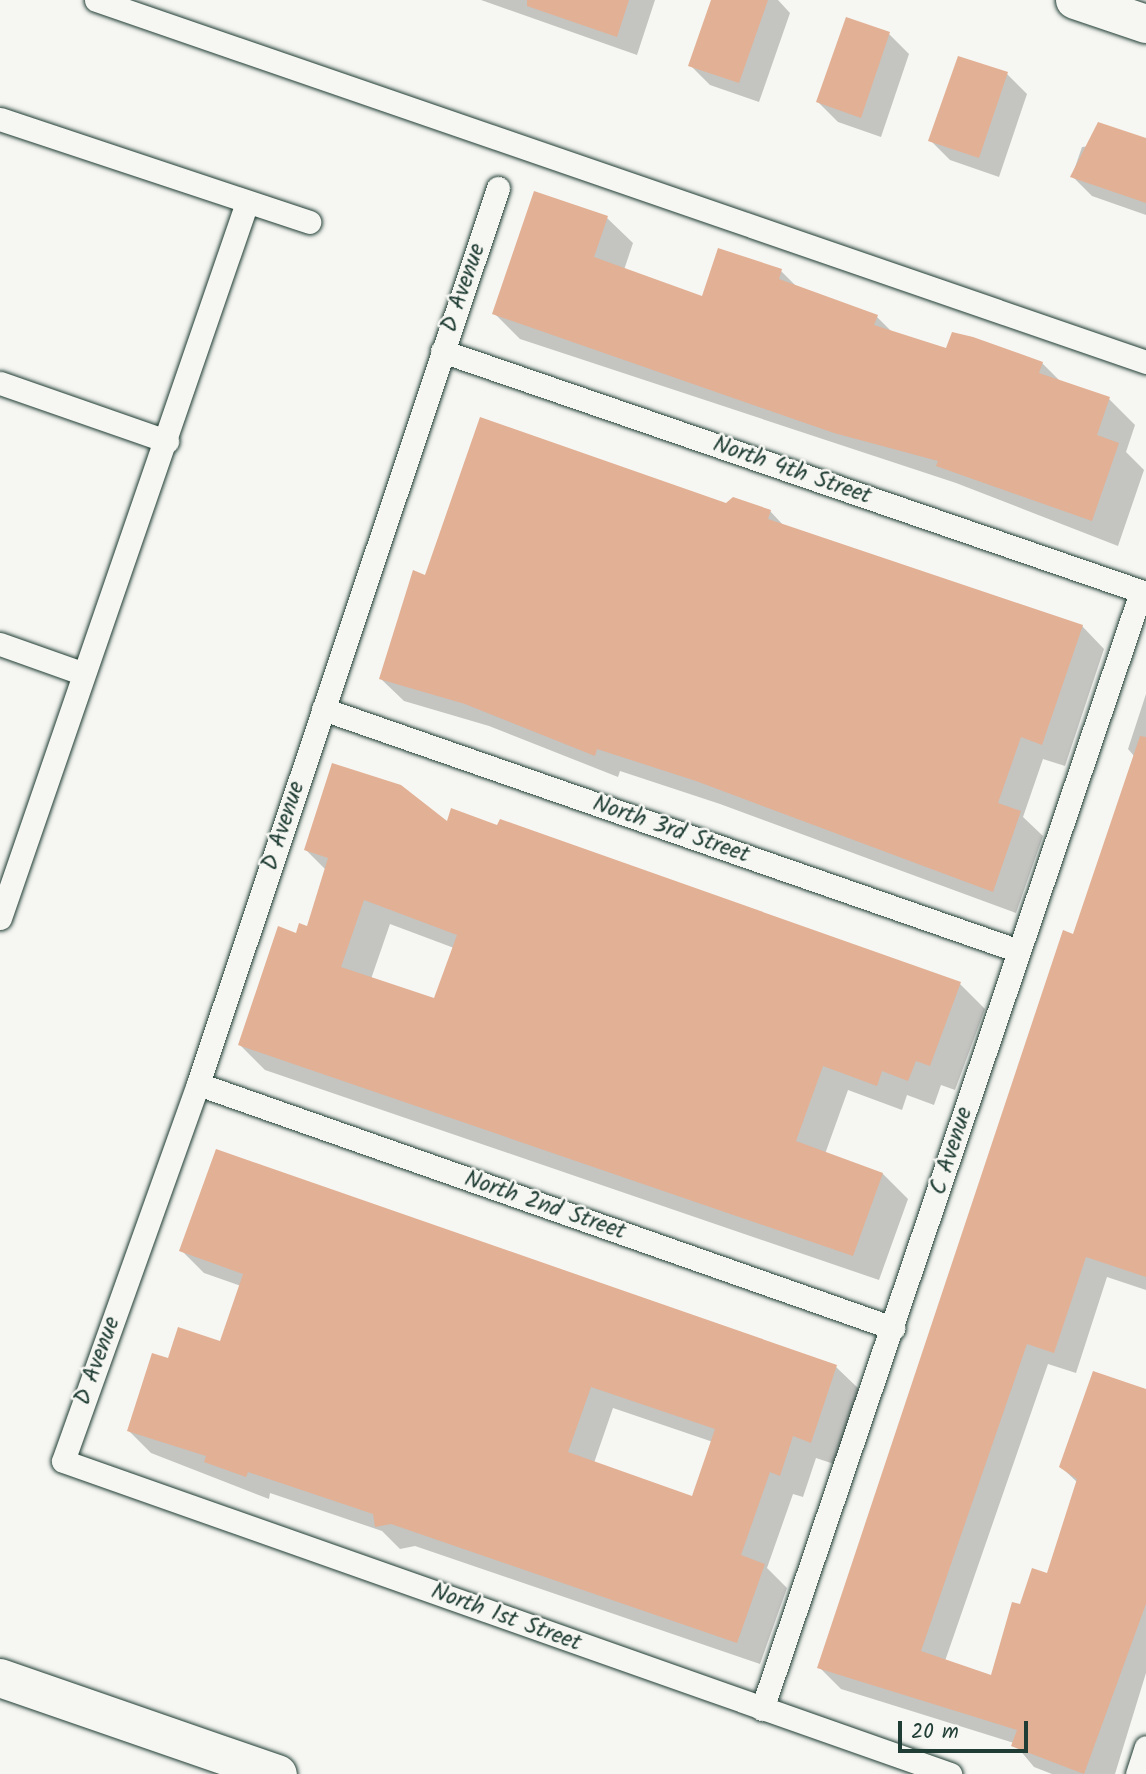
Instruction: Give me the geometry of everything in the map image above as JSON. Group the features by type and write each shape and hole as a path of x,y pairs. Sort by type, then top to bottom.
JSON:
{"street":[{"path":"1074,0 1146,24"},
{"path":"0,1678 278,1774"}],"lane":[{"path":"96,0 1146,362"},
{"path":"0,119 246,205 309,222"},
{"name":"D Avenue","path":"63,1461 198,1084 498,188"},
{"path":"1,911 82,673 167,442 246,205"},
{"name":"North 4th Street","path":"443,351 1144,593"},
{"path":"0,383 167,442"},
{"name":"C Avenue","path":"762,1709 1019,951 1144,593"},
{"path":"0,644 82,673"},
{"name":"North 3rd Street","path":"323,709 1019,951"},
{"name":"North 2nd Street","path":"198,1084 893,1328"},
{"name":"North 1st Street","path":"63,1461 950,1774"},
{"path":"1137,1774 1146,1747"}],"building":[{"path":"527,0 629,0 617,37 527,6"},
{"path":"711,0 768,0 739,83 688,66"},
{"path":"846,17 890,32 861,118 816,102"},
{"path":"958,56 1008,72 979,158 928,141"},
{"path":"1098,122 1146,138 1146,203 1070,177"},
{"path":"534,191 608,216 594,257 702,296 718,248 782,269 779,279 878,315 874,325 946,348 952,332 973,337 1043,362 1039,373 1110,397 1097,435 1119,443 1092,521 936,466 938,461 834,433 492,314"},
{"path":"480,417 726,503 733,497 771,510 768,519 1083,625 1042,745 1021,737 998,803 1021,811 993,892 696,781 597,749 595,756 465,704 379,679 413,570 425,575"},
{"path":"1140,736 1146,737 1146,1277 1086,1257 1054,1353 1027,1344 921,1651 991,1675 1012,1602 1020,1604 1032,1568 1047,1573 1077,1479 1059,1467 1093,1371 1146,1389 1146,1604 1084,1774 1011,1746 1017,1730 817,1668 1063,930 1073,934"},
{"path":"332,763 401,785 447,821 451,808 497,825 500,819 961,982 930,1066 916,1061 908,1081 882,1071 877,1086 823,1066 796,1141 883,1173 853,1256 238,1045 278,926 296,933 299,923 307,926 328,858 304,850","holes":["364,900 457,935 434,998 341,967"]},
{"path":"216,1149 837,1365 811,1443 793,1436 780,1476 770,1472 741,1555 765,1564 737,1643 391,1524 375,1527 373,1514 248,1472 246,1477 204,1462 206,1456 127,1431 152,1353 168,1358 178,1327 220,1341 243,1274 179,1251","holes":["591,1387 715,1429 692,1496 568,1452"]}]}
